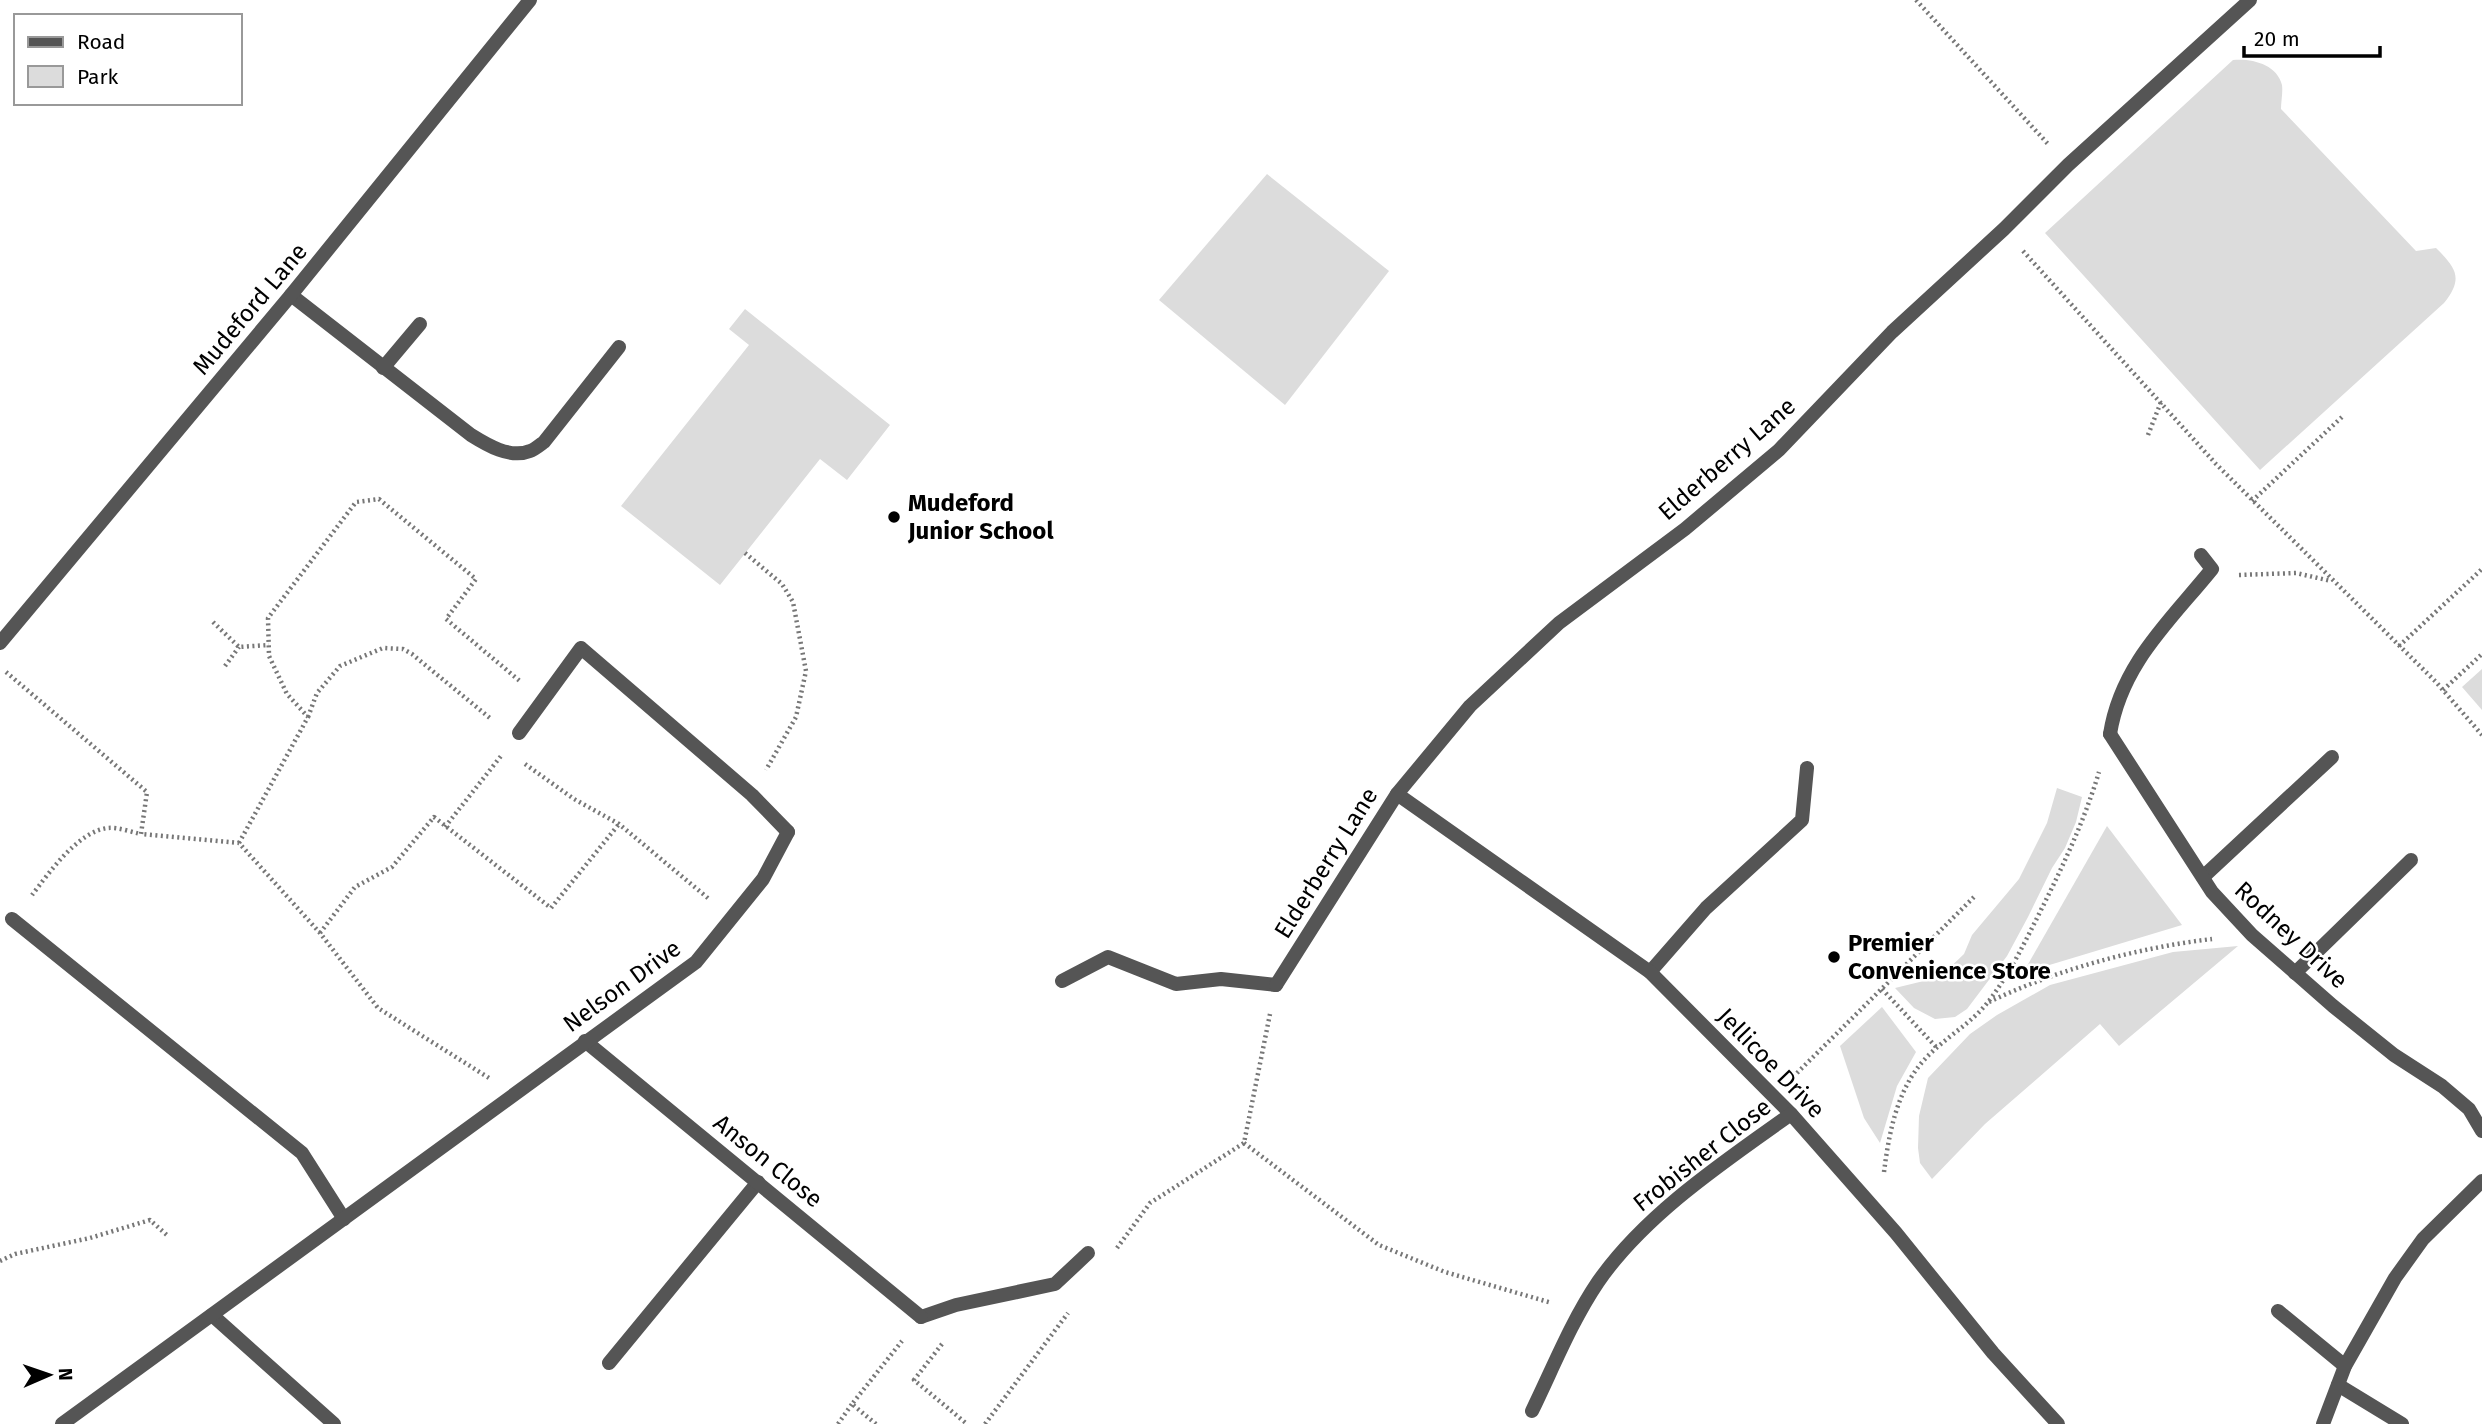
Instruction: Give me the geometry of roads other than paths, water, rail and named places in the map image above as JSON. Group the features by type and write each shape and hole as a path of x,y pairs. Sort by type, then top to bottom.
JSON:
{"street":[{"name":"Mudeford Lane","path":"0,643 291,295 530,0"},
{"name":"Elderberry Lane","path":"1062,981 1108,957 1176,984 1221,979 1276,985 1396,794 1470,706 1559,623 1685,529 1779,450 1892,332 2004,229 2068,165 2250,0"},
{"path":"291,295 383,368 490,447 514,452 529,452 544,442 619,347"},
{"path":"383,368 420,324"},
{"name":"Rodney Drive","path":"2201,555 2211,569 2143,652 2125,687 2110,734 2212,892 2252,935 2394,1055 2442,1086 2469,1109 2482,1131"},
{"name":"Nelson Drive","path":"62,1424 696,961 763,879 788,832 752,795 581,648 517,736"},
{"path":"2203,877 2332,757"},
{"path":"1650,972 1706,908 1802,820 1807,768"},
{"name":"Jellicoe Drive","path":"1396,794 1650,972 1791,1114 1896,1233 1993,1353 2058,1424"},
{"path":"2295,974 2411,860"},
{"path":"12,919 302,1153 344,1219"},
{"name":"Anson Close","path":"585,1041 921,1317 956,1305 1055,1284 1088,1253"},
{"name":"Frobisher Close","path":"1532,1411 1580,1312 1600,1280 1644,1229 1702,1178 1791,1114"},
{"path":"2323,1424 2345,1366 2395,1278 2423,1239 2481,1185 2482,1181"},
{"path":"609,1363 758,1182"},
{"path":"2277,1311 2345,1366"},
{"path":"212,1315 334,1424"},
{"path":"2338,1385 2402,1424"}],"place":[{"name":"Mudeford Junior School","path":"894,517"},
{"name":"Premier Convenience Store","path":"1834,957"}]}
